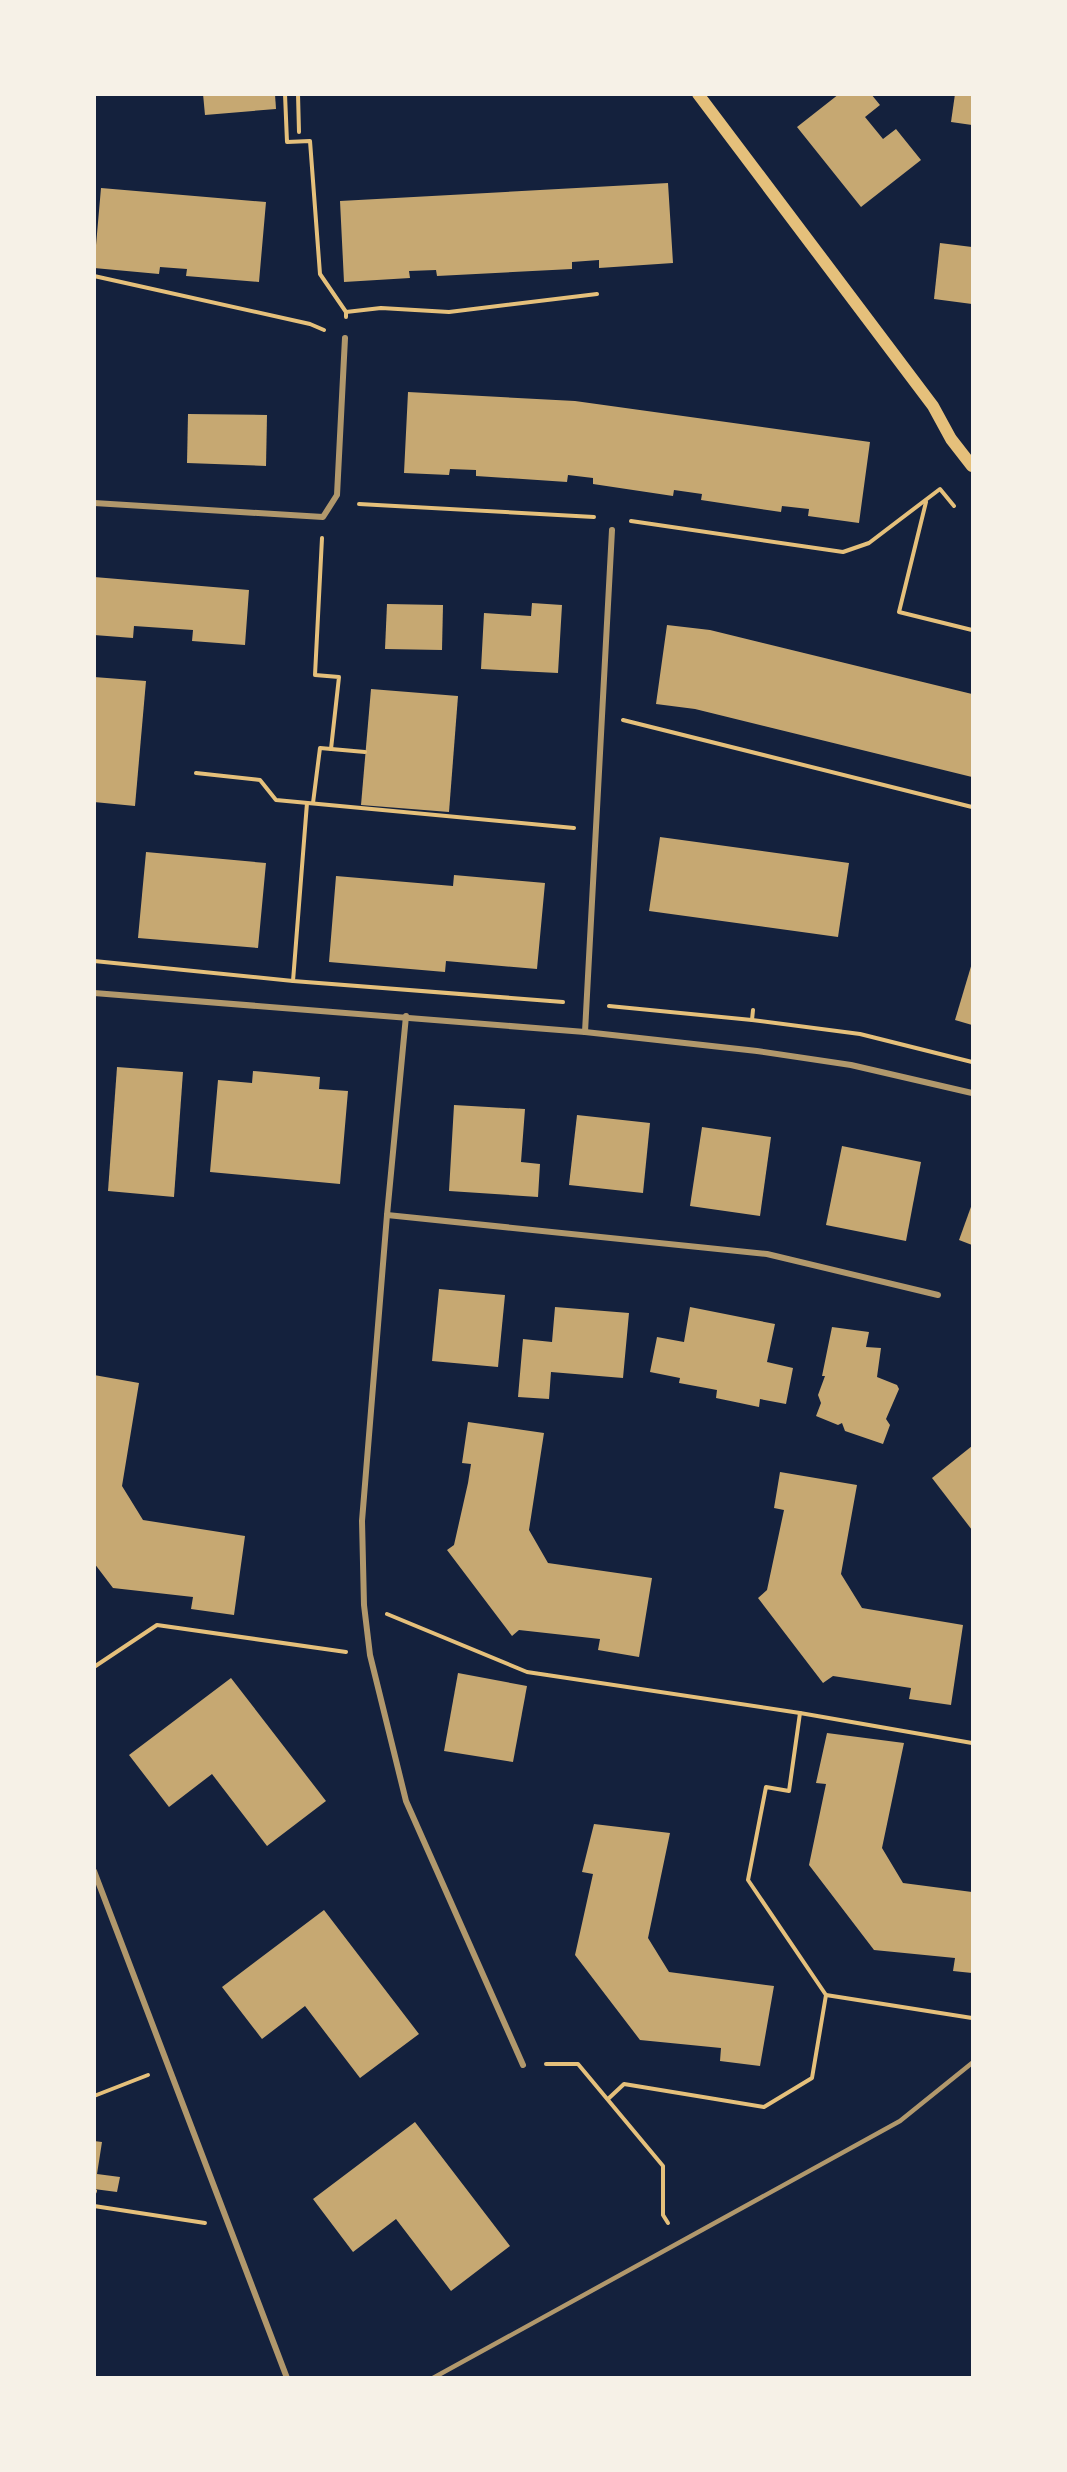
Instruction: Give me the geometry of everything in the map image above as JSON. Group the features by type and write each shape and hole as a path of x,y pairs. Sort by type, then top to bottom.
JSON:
{"main road":[{"path":"698,94 933,406 951,439 972,466"}],"street":[{"path":"94,503 323,517 337,495 345,338"},
{"path":"585,1032 612,530"},
{"path":"94,993 406,1016 585,1032 757,1051 851,1065 972,1093"},
{"path":"406,1016 362,1521 364,1605 370,1655 406,1801 523,2065"},
{"path":"387,1215 767,1254 938,1295"},
{"path":"94,1871 287,2378"}],"lane":[{"path":"433,2378 900,2121 972,2063"}],"path":[{"path":"285,94 287,142 310,141 320,274 346,312 381,308 449,312 597,294"},
{"path":"298,94 299,132"},
{"path":"94,276 310,324 345,338"},
{"path":"621,519 843,552 869,543 940,489 954,506"},
{"path":"337,495 356,504 604,518"},
{"path":"927,501 899,612 972,630"},
{"path":"323,517 315,675 339,677 331,749"},
{"path":"602,714 972,807"},
{"path":"314,803 320,748 365,752"},
{"path":"196,773 260,780 276,800 596,830"},
{"path":"293,981 307,803"},
{"path":"752,1020 753,1010"},
{"path":"364,1605 527,1672 800,1713 972,1743"},
{"path":"94,1667 157,1625 370,1655"},
{"path":"608,2099 624,2084 764,2107 812,2078 826,1995 748,1880 766,1787 789,1791 800,1713"},
{"path":"826,1995 972,2018"},
{"path":"523,2065 578,2064 663,2166 663,2215 680,2242"},
{"path":"94,2096 168,2068"},
{"path":"94,2206 230,2227"}],"building":[{"path":"203,94 275,94 276,109 205,115"},
{"path":"839,94 871,94 880,105 865,117 883,139 896,129 921,160 861,207 797,127"},
{"path":"955,94 972,94 972,125 951,122"},
{"path":"668,183 673,263 599,268 599,260 572,262 572,269 437,276 436,270 409,271 410,278 344,282 340,201"},
{"path":"101,188 266,202 259,282 186,276 187,269 160,267 159,274 94,268"},
{"path":"940,243 972,247 972,304 934,299"},
{"path":"408,392 575,401 870,442 859,523 808,516 809,509 782,506 781,512 701,500 702,494 674,490 673,496 593,484 593,478 568,475 567,482 476,476 476,470 450,469 449,475 404,473"},
{"path":"188,414 267,415 266,466 187,463"},
{"path":"94,577 249,590 245,645 192,641 193,630 134,626 133,638 94,635"},
{"path":"532,603 562,605 558,673 481,669 484,613 531,616"},
{"path":"387,604 443,605 442,650 385,649"},
{"path":"667,625 710,630 972,694 972,777 695,709 656,704"},
{"path":"94,677 146,681 135,806 94,802"},
{"path":"371,689 458,696 449,812 361,805"},
{"path":"660,837 849,863 838,937 649,911"},
{"path":"146,852 266,863 258,948 138,938"},
{"path":"454,875 545,883 537,969 446,961 445,972 329,962 336,876 453,886"},
{"path":"972,963 972,1025 955,1020"},
{"path":"117,1067 183,1072 174,1197 108,1191"},
{"path":"253,1071 320,1077 319,1089 348,1091 340,1184 210,1172 218,1080 252,1083"},
{"path":"454,1105 525,1109 521,1162 540,1164 538,1197 449,1191"},
{"path":"577,1115 650,1123 643,1193 569,1185"},
{"path":"702,1127 771,1137 760,1216 690,1206"},
{"path":"842,1146 921,1162 906,1241 826,1225"},
{"path":"972,1204 972,1245 959,1240"},
{"path":"439,1289 505,1295 498,1367 432,1361"},
{"path":"555,1307 629,1313 623,1378 551,1372 549,1399 518,1397 523,1339 552,1342"},
{"path":"690,1307 775,1324 767,1362 793,1368 786,1404 760,1399 759,1407 716,1398 717,1390 679,1383 680,1378 650,1372 657,1337 684,1342"},
{"path":"832,1327 869,1332 866,1347 881,1348 877,1377 897,1385 899,1389 886,1419 890,1425 883,1444 845,1431 842,1423 838,1425 816,1416 821,1403 818,1395 825,1376 822,1376"},
{"path":"94,1375 139,1383 122,1486 143,1520 245,1536 234,1615 191,1609 193,1597 113,1588 94,1563"},
{"path":"468,1422 544,1433 529,1530 548,1563 652,1578 639,1657 598,1650 600,1639 519,1630 512,1636 447,1550 454,1545 468,1483 471,1464 462,1463"},
{"path":"972,1446 972,1530 932,1478"},
{"path":"780,1472 857,1485 841,1574 862,1608 963,1625 951,1705 909,1699 911,1688 833,1676 823,1683 758,1598 767,1590 784,1510 774,1508"},
{"path":"458,1673 527,1686 513,1762 444,1751"},
{"path":"231,1678 326,1801 267,1846 212,1774 169,1807 129,1755"},
{"path":"827,1733 904,1743 882,1848 903,1883 972,1892 972,1973 953,1971 955,1958 874,1950 809,1865 826,1784 816,1783"},
{"path":"594,1824 670,1833 648,1938 669,1972 774,1986 760,2066 720,2061 721,2048 640,2040 575,1955 593,1874 582,1872"},
{"path":"324,1910 419,2034 360,2078 305,2006 262,2039 222,1987"},
{"path":"415,2122 510,2246 451,2291 396,2219 353,2252 313,2199"},
{"path":"94,2141 102,2142 97,2174 120,2177 117,2192 94,2189"}]}
